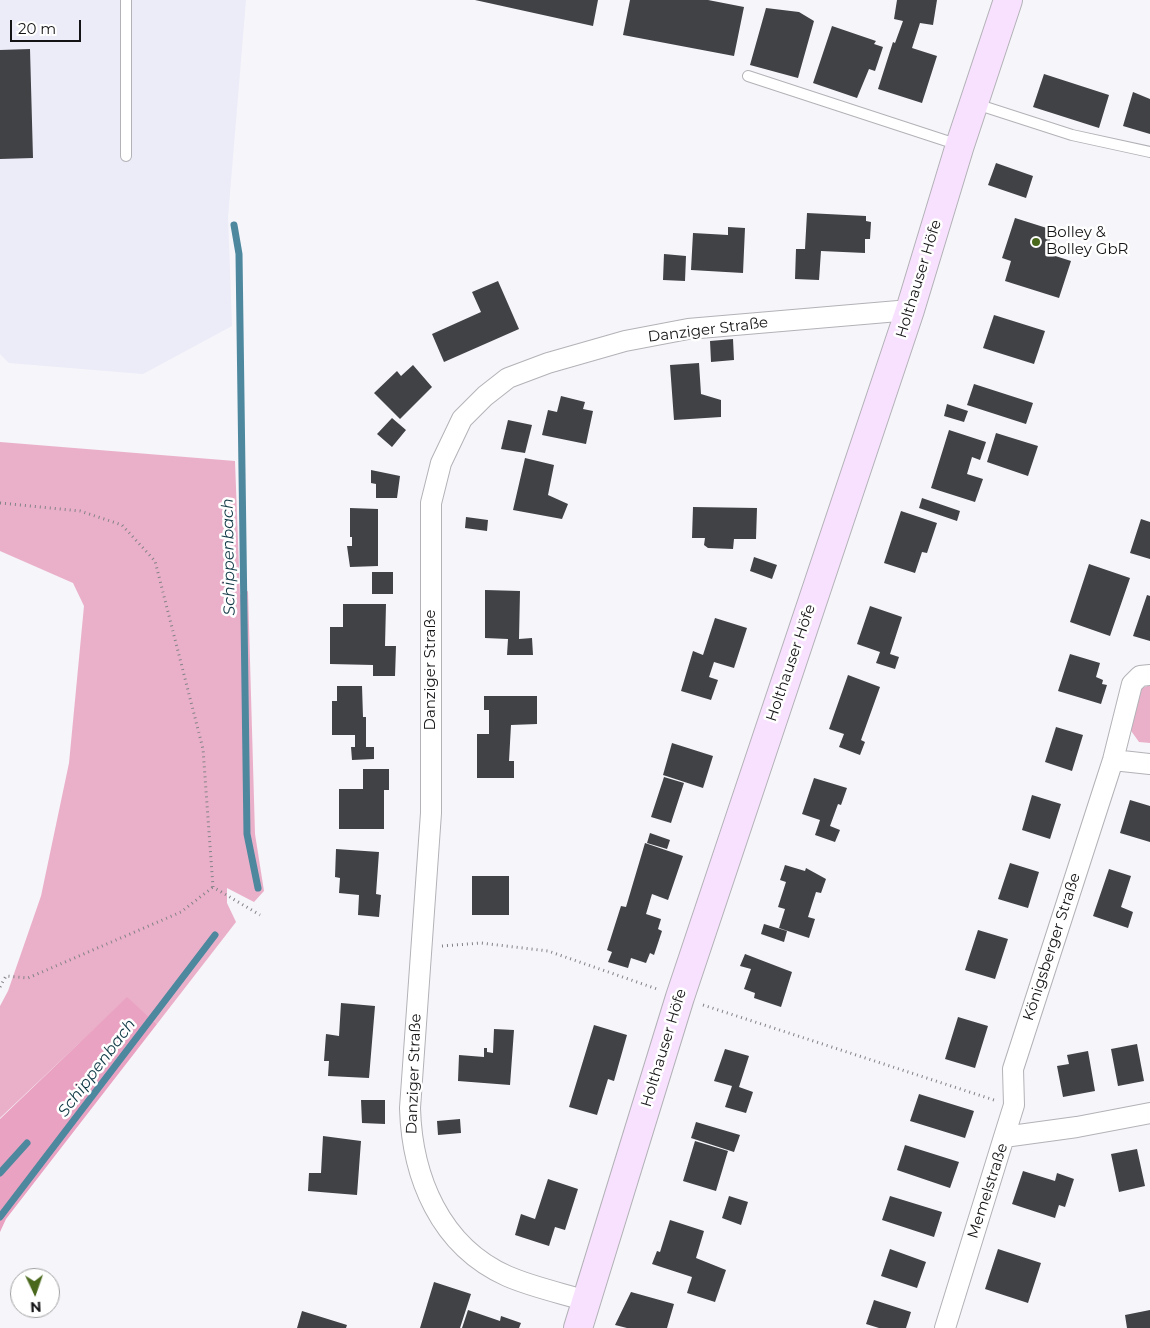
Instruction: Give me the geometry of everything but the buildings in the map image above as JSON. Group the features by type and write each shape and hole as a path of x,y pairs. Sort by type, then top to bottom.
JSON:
{"street":[{"name":"Holthauser Höfe","path":"578,1328 680,997 910,310 960,145 1008,0"},
{"name":"Danziger Straße","path":"587,1301 507,1276 477,1258 451,1232 431,1204 418,1171 411,1140 410,1108 431,813 431,504 441,463 462,419 484,396 508,378 548,363 625,341 688,329 910,310"},
{"name":"Königsberger Straße","path":"1004,1137 1014,1105 1013,1069 1113,760 1132,684 1140,676 1150,675"},
{"path":"1113,760 1150,764"},
{"name":"Memelstraße","path":"945,1328 1004,1137 1077,1127 1150,1113"}],"lane":[{"path":"126,0 126,156"},
{"path":"748,76 960,145"},
{"path":"975,104 1072,135 1150,152"}],"path":[{"path":"0,503 80,512 122,525 155,561 203,749 213,887"},
{"path":"213,887 260,915"},
{"path":"0,987 6,976 28,978 181,912 213,887"},
{"path":"422,948 481,943 548,951 680,997 986,1098 1014,1105"}],"shaded area":[{"path":"0,0 246,0 228,217 232,326 143,374 9,363 0,354"},
{"path":"0,442 235,461 240,595 248,591 255,834 264,891 254,902 227,888 227,903 236,922 157,1024 127,998 0,1118 0,1006 8,991 41,896 69,763 84,606 73,583 0,551"},
{"path":"1150,685 1150,743 1139,742 1129,728 1134,702 1142,688"},
{"path":"127,997 157,1024 6,1219 0,1232 0,1119"}],"waterway":[{"name":"Schippenbach","path":"234,225 239,254 247,834 258,888"},
{"name":"Schippenbach","path":"0,1217 215,935"},
{"path":"0,1173 27,1143"}],"place":[{"name":"Bolley & Bolley GbR","path":"1036,242"}]}
